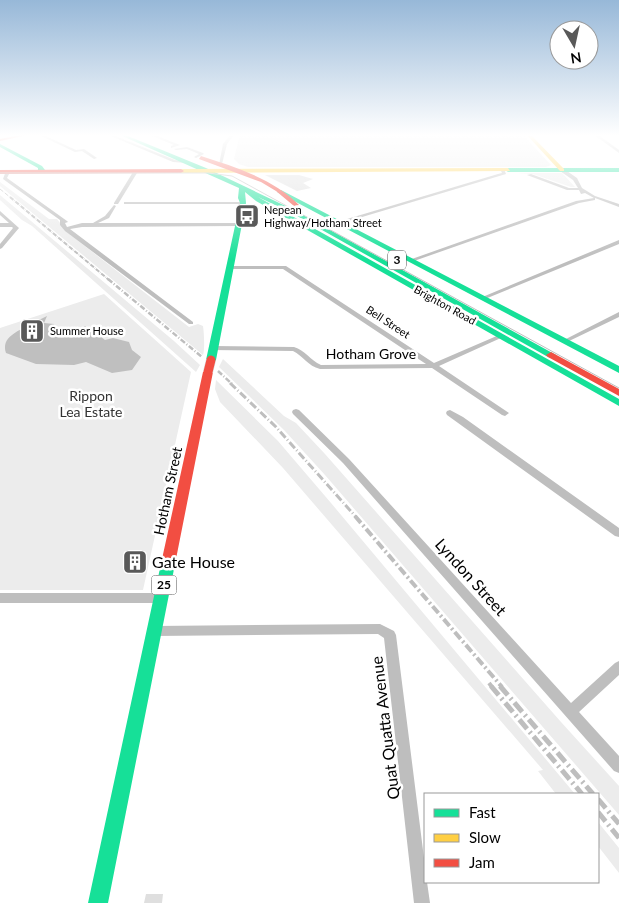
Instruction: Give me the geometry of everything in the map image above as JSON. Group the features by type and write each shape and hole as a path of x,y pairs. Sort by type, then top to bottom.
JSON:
{"main road":[{"name":"Brighton Road","path":"224,176 250,193 408,280 501,336 619,403"},
{"name":"Brighton Road","path":"248,176 275,188 507,310 619,372"},
{"name":"Brighton Road","path":"275,188 282,196 368,249 408,280 587,369 619,380"},
{"path":"250,193 275,188"},
{"name":"Brighton Road","path":"250,193 368,249 517,325 587,369 619,393"},
{"name":"Hotham Street","path":"98,903 243,203 241,198 250,193"},
{"path":"368,249 394,251"},
{"path":"507,310 517,325"},
{"path":"551,365 619,372"}],"street":[{"path":"5,176 62,220 73,223 102,221 107,217 132,176"},
{"path":"340,222 495,176"},
{"path":"532,176 568,188 580,187"},
{"path":"567,176 594,198"},
{"path":"580,187 587,196 619,206"},
{"path":"578,202 587,196"},
{"path":"412,260 594,198"},
{"path":"126,203 243,203"},
{"path":"0,212 16,229 0,248"},
{"path":"107,217 108,222 119,224"},
{"path":"0,223 8,220"},
{"path":"62,220 64,228 70,230 191,323"},
{"path":"0,223 14,225"},
{"path":"70,230 79,225 238,224"},
{"path":"483,298 619,242"},
{"name":"Bell Street","path":"230,267 284,267 505,413"},
{"path":"565,341 619,314"},
{"name":"Hotham Grove","path":"213,348 294,349 303,352 312,364 323,367 434,366 501,336"},
{"name":"Lyndon Street","path":"296,412 346,461 618,764"},
{"path":"450,413 619,533"},
{"path":"0,598 162,598"},
{"name":"Quat Quatta Avenue","path":"155,631 374,629 390,635 422,903"},
{"path":"570,712 619,667"}],"green space":[{"path":"539,176 565,176 575,187"},
{"path":"0,182 49,219 57,219 68,233 189,327 198,324 203,326 203,355 0,186"},
{"path":"0,195 174,341 200,365 196,372 32,226 22,220 0,200"},
{"name":"Rippon Lea Estate","path":"104,294 191,372 143,590 0,590 0,328"},
{"path":"223,359 284,416 296,423 325,454 619,786 619,815 325,475 284,430 219,367"},
{"path":"216,380 278,441 574,793 555,793 538,771 543,770 283,468 220,402 215,389"},
{"path":"599,823 619,848 619,873 599,847"}],"shaded area":[{"path":"47,316 44,323 54,324 56,331 64,328 75,331 85,326 90,330 101,329 103,330 97,334 105,340 113,338 129,342 132,350 141,357 132,370 112,373 86,362 74,365 36,364 6,353 5,347 8,339 29,325 26,322 39,320"}],"building":[{"path":"267,176 303,176 313,179 303,183 311,188 297,191"},
{"name":"Gate House","path":"132,553 144,554 138,571 126,570"},
{"path":"146,894 163,894 162,903 144,903"}],"tram line":[{"path":"232,176 619,388"}],"railway":[{"path":"0,189 11,198"},
{"path":"10,197 109,280"},
{"path":"108,279 202,357"},
{"path":"218,371 232,384"},
{"path":"230,383 276,427 356,517"},
{"path":"355,516 502,687"},
{"path":"489,683 492,687"},
{"path":"491,686 581,793"},
{"path":"500,686 592,793"},
{"path":"599,800 619,824"},
{"path":"599,813 619,838"}],"traffic: fast":[{"path":"219,176 292,211 551,355"},
{"path":"211,360 243,203 241,198 242,188"},
{"path":"247,191 258,200 619,403"},
{"path":"279,191 619,370"},
{"path":"98,903 169,559"}],"traffic: jam":[{"path":"250,176 278,190 296,205"},
{"path":"551,355 619,393"},
{"path":"208,372 211,360"},
{"path":"169,559 208,372"}],"place":[{"name":"Nepean Highway/Hotham Street","path":"247,216"},
{"name":"Summer House","path":"32,331"},
{"name":"Gate House","path":"135,562"}]}
